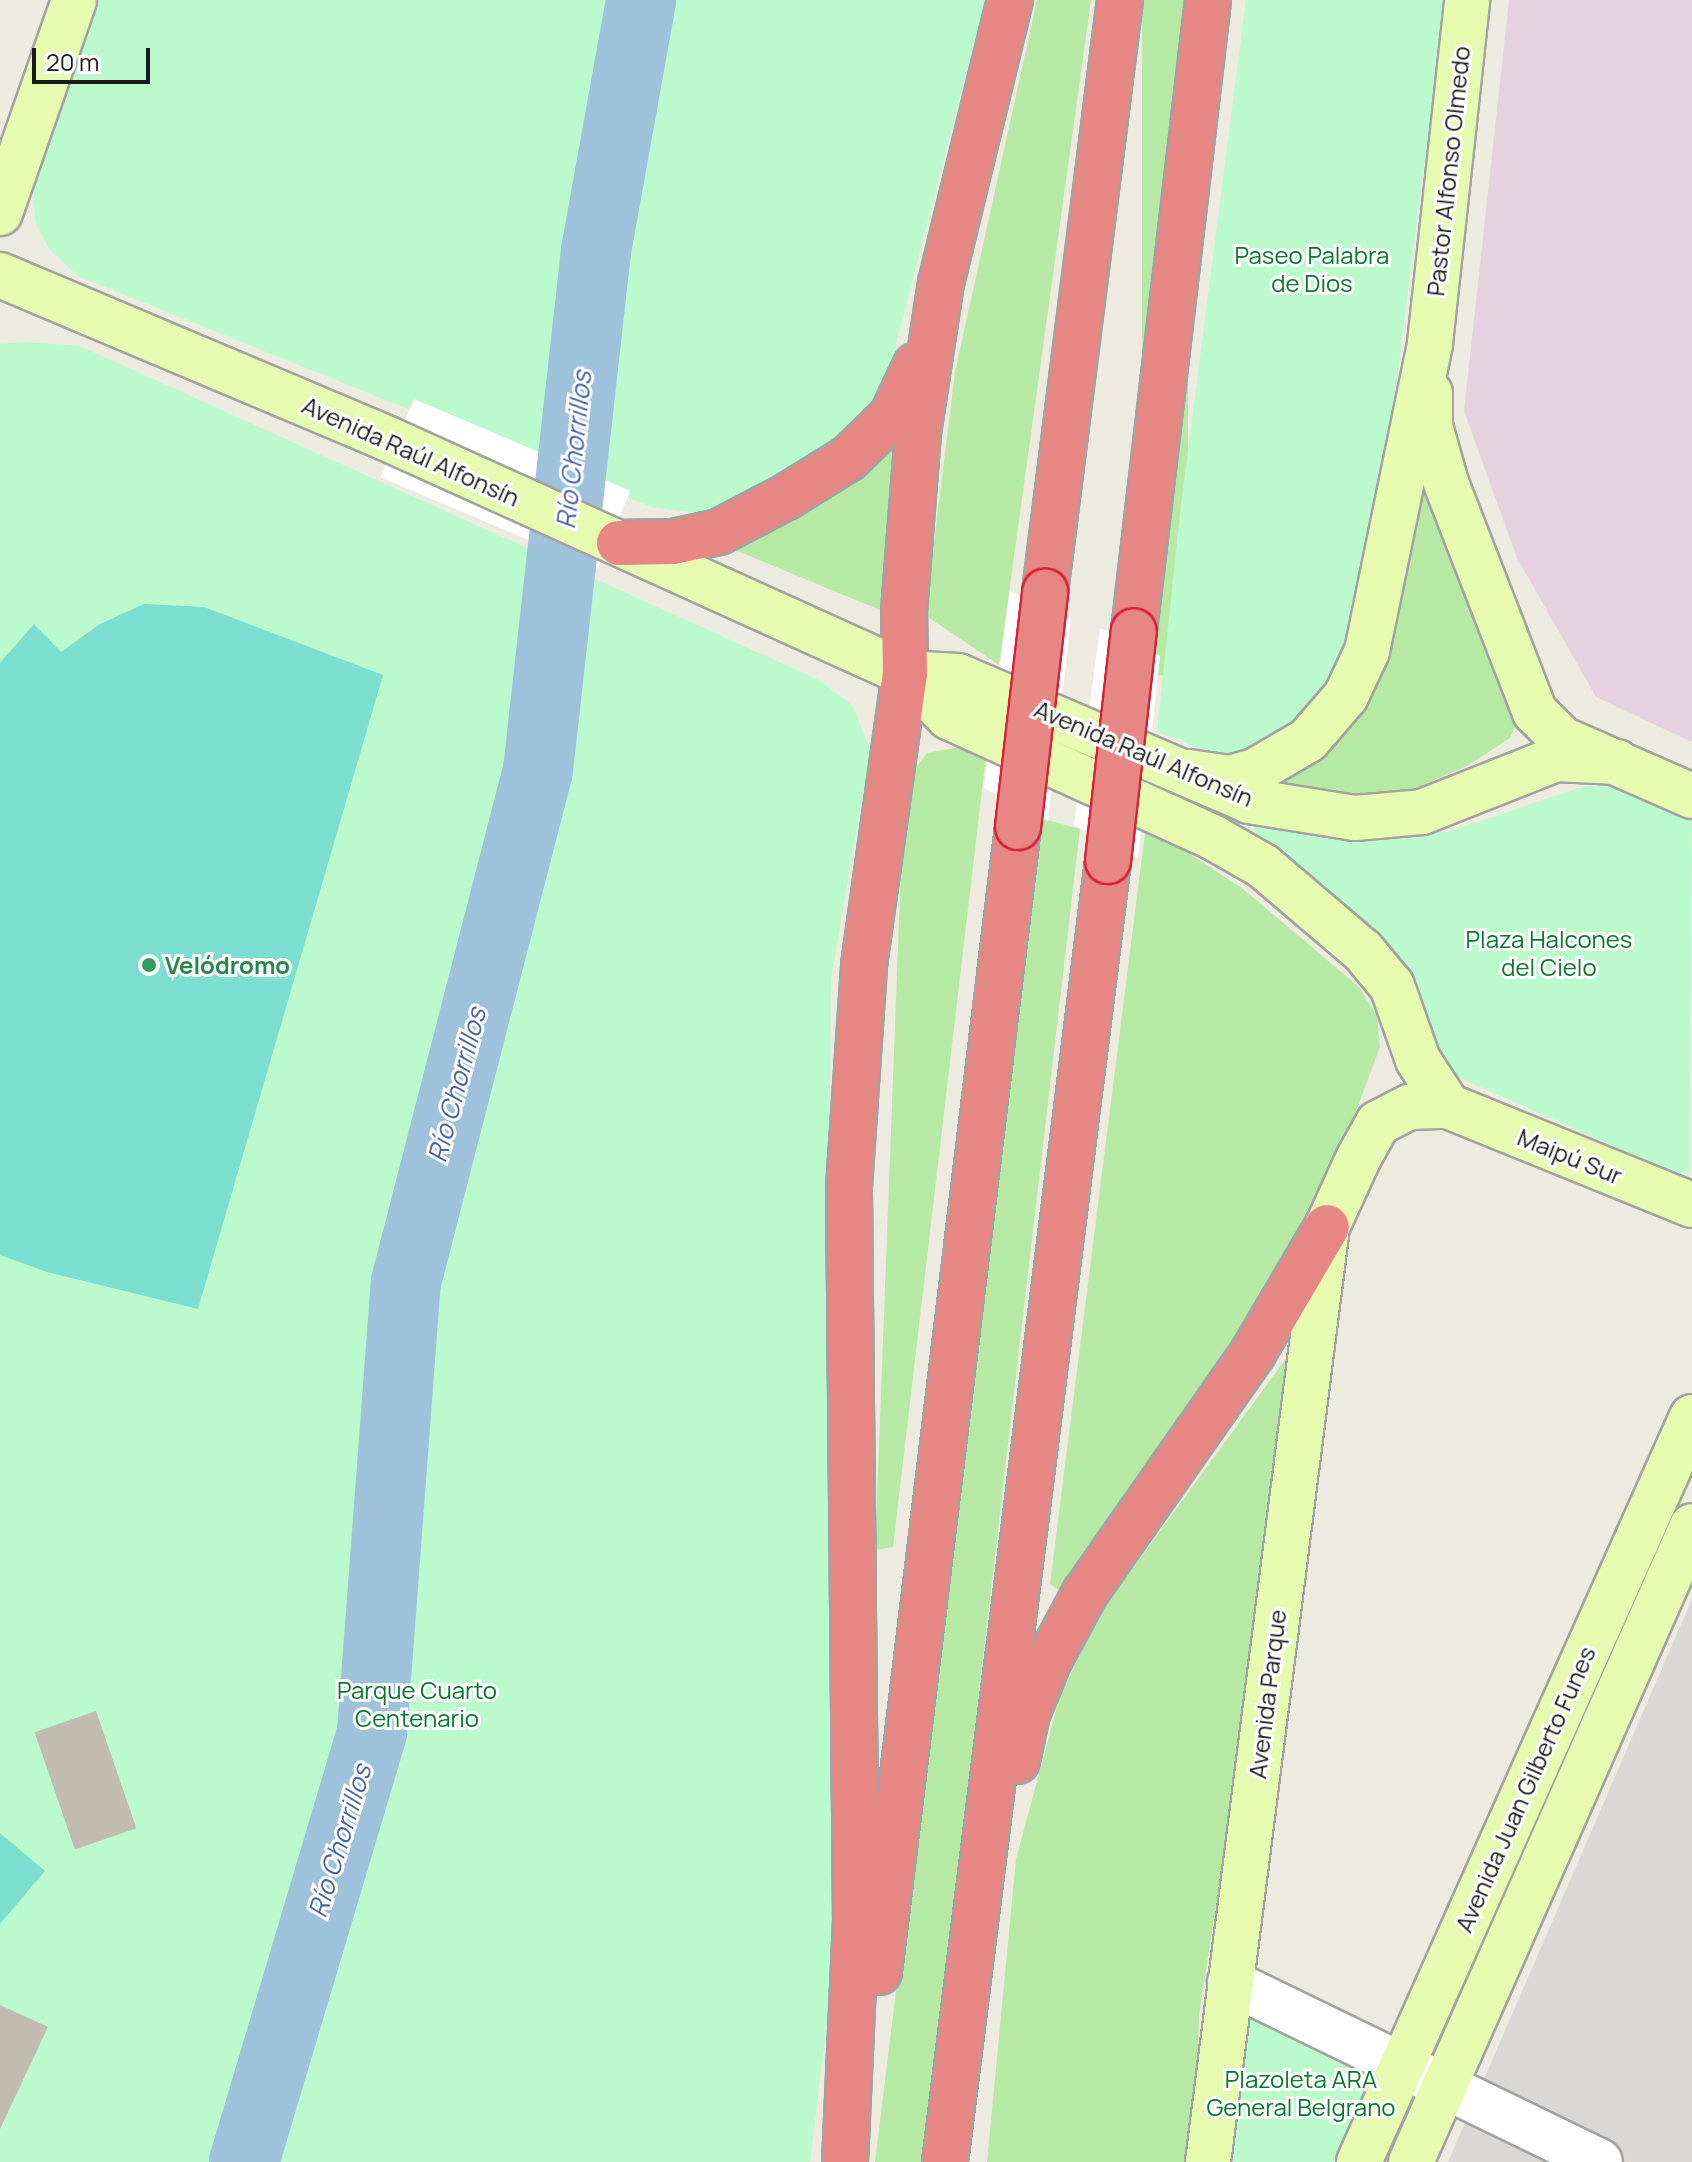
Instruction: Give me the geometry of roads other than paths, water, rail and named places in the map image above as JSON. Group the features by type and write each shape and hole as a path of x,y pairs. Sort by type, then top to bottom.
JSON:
{"highway":[{"path":"619,543 673,542 719,532 849,458 892,416 913,374 941,283 1010,0"},
{"path":"854,2162 1120,0"},
{"path":"945,2162 1108,861 1208,0"},
{"path":"845,2162 856,1921 849,1187 864,965 905,673 904,611 918,433 941,283"},
{"path":"961,2025 1027,1714 1049,1660 1085,1593 1253,1353 1327,1227"}],"street":[{"path":"0,213 74,0"},
{"name":"Pastor Alfonso Olmedo","path":"1430,343 1467,0"},
{"name":"Avenida Raúl Alfonsín","path":"0,275 386,438 905,673 949,717 1214,838 1263,866 1314,906 1392,986 1418,1060 1448,1106"},
{"path":"1430,343 1430,426 1446,483 1535,712 1562,739 1692,796"},
{"path":"1189,772 1230,778 1269,767 1308,740 1346,696 1367,651 1430,343"},
{"name":"Avenida Raúl Alfonsín","path":"905,673 958,676 1189,772 1249,801 1355,818 1422,812 1556,759 1617,762"},
{"name":"Maipú Sur","path":"1448,1106 1671,1187 1692,1205"},
{"name":"Avenida Parque","path":"1208,2162 1327,1227 1378,1123 1410,1107 1448,1106"},
{"name":"Avenida Juan Gilberto Funes","path":"1359,2162 1692,1417"},
{"name":"Avenida Juan Gilberto Funes","path":"1411,2162 1682,1577 1692,1526"},
{"path":"1629,1555 1682,1577"},
{"path":"1230,1982 1600,2162"}],"waterway":[{"name":"Río Chorrillos","path":"244,2162 372,1732 406,1282 538,770 596,251 641,0"}],"place":[{"name":"Velódromo","path":"149,965"}],"park label":[{"name":"Paseo Palabra de Dios","path":"1312,269"},
{"name":"Plaza Halcones del Cielo","path":"1549,953"},
{"name":"Parque Cuarto Centenario","path":"417,1704"},
{"name":"Plazoleta ARA General Belgrano","path":"1301,2093"}]}
